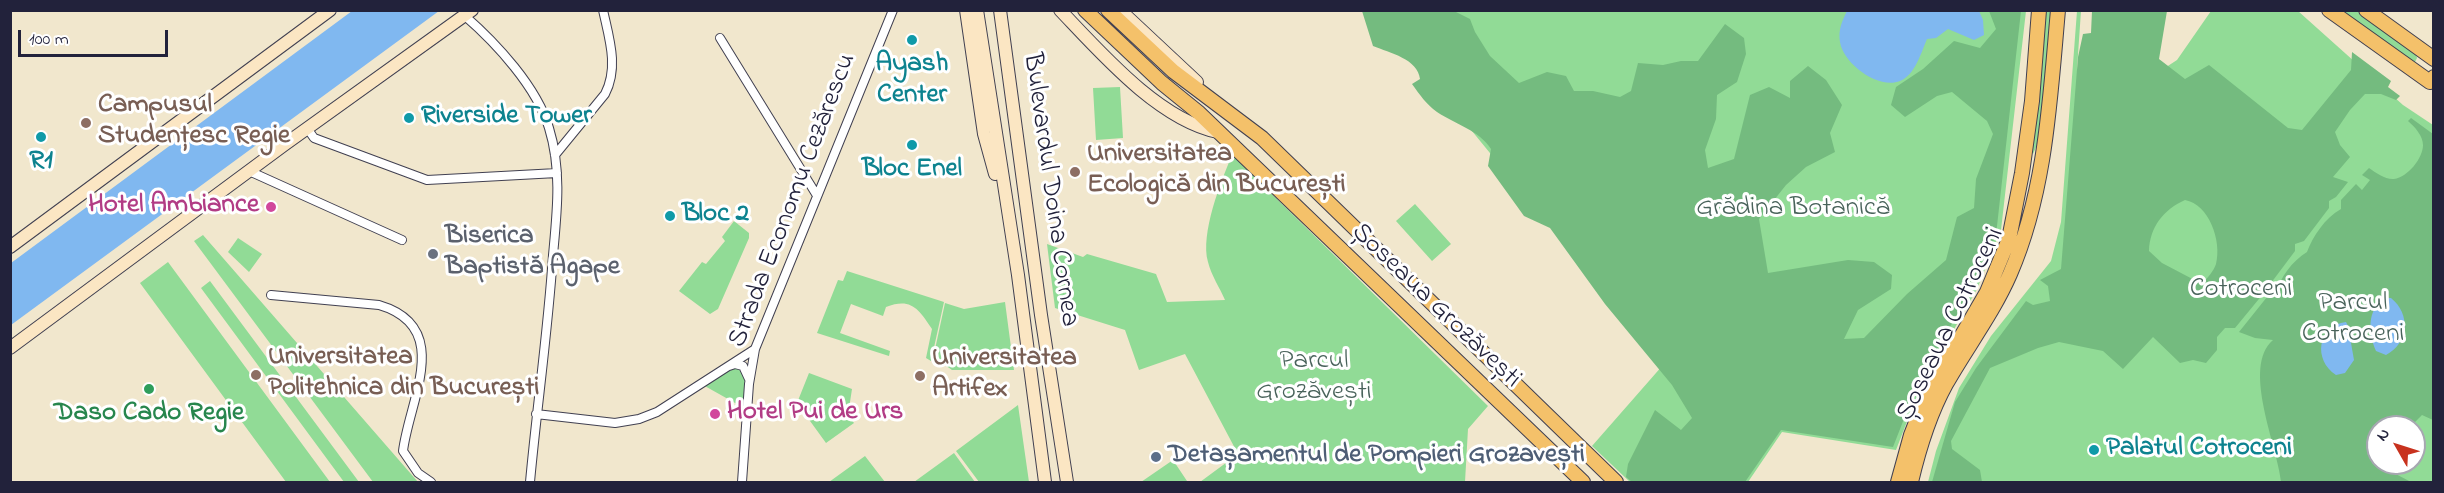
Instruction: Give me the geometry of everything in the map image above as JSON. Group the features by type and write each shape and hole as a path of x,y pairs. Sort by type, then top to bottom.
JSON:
{"main road":[{"path":"10,247 330,10"},
{"name":"Bulevardul Doina Cornea","path":"966,10 984,134 994,172 1007,206"},
{"name":"Bulevardul Doina Cornea","path":"977,10 1007,206 1045,483"},
{"name":"Bulevardul Doina Cornea","path":"1000,10 1067,483"},
{"name":"Șoseaua Grozăvești","path":"1060,10 1161,106 1193,124 1218,132 1583,483"},
{"path":"1085,10 1218,132"},
{"path":"1108,10 1173,71 1262,138"},
{"name":"Șoseaua Grozăvești","path":"1120,10 1191,77 1262,138 1616,483"},
{"name":"Șoseaua Cotroceni","path":"1898,483 1911,435 1926,397 1987,292 2009,239 2022,173 2032,101 2039,10"},
{"name":"Șoseaua Cotroceni","path":"1911,483 1923,437 1936,404 1998,298 2017,257 2028,225 2042,160 2058,10"},
{"path":"2329,10 2432,82"},
{"path":"2366,10 2433,58"},
{"path":"10,348 468,13"}],"street":[{"path":"555,155 605,94 611,83 612,58 603,10"},
{"name":"Strada Economu Cezărescu","path":"742,483 749,384 755,348 893,10"},
{"path":"468,13 523,78 549,126 555,155 558,190 551,288 530,483"},
{"path":"720,38 816,194"},
{"path":"308,128 314,138 421,179 557,173"},
{"path":"249,171 402,240"},
{"path":"271,295 380,305 396,310 410,321 420,344 422,370 403,451 418,472 431,483"},
{"path":"536,414 615,423 639,419 657,412 755,348"},
{"path":"726,366 735,364 743,366 749,384"}],"green space":[{"name":"Grădina Botanică","path":"1362,11 1454,11 1470,19 1490,56 1519,83 1547,72 1566,76 1574,91 1593,91 1620,97 1631,91 1638,63 1663,65 1681,61 1698,61 1725,24 1744,38 1746,54 1737,82 1717,95 1716,119 1705,150 1708,168 1734,159 1750,95 1769,87 1790,98 1790,81 1808,66 1826,80 1842,105 1830,133 1835,152 1806,167 1786,185 1759,219 1768,273 1848,260 1874,262 1892,275 1891,289 1858,310 1844,339 1864,338 1907,294 1946,260 1957,217 1974,208 1976,179 1993,134 1987,121 1952,92 1937,96 1905,117 1891,105 1896,87 1923,69 1954,41 1980,48 1996,29 1989,11 2021,11 1996,235 1978,278 1918,383 1893,447 1781,430 1745,482 1632,482 1626,477 1628,464 1655,410 1681,430 1692,418 1672,385 1605,304 1550,228 1524,216 1488,166 1491,149 1486,143 1426,103 1412,84 1420,79 1414,66 1395,54 1373,46"},
{"name":"Grădina Botanică","path":"1374,11 2026,11 2001,230 1977,289 1932,368 1913,406 1896,450 1782,432 1748,482 1630,482 1592,446 1663,365"},
{"path":"2046,11 2052,11 2046,86 2041,127 2033,154 2031,151"},
{"name":"Cotroceni","path":"2077,11 2081,11 2077,69 2128,68 2151,77 2177,60 2211,11 2298,11 2403,105 2433,125 2433,482 1928,482 1936,451 1959,388 1991,336 2051,261 2061,222"},
{"path":"2092,11 2167,11 2159,59 2185,79 2209,65 2288,128 2302,130 2351,70 2352,52 2391,81 2388,87 2400,96 2396,100 2381,94 2365,94 2350,110 2335,132 2340,145 2350,157 2333,177 2348,182 2336,197 2329,201 2329,208 2304,241 2295,244 2295,251 2271,283 2262,287 2263,294 2235,328 2225,328 2217,337 2217,350 2206,363 2193,360 2180,363 2153,337 2123,369 2103,351 2059,342 1990,368 1951,441 1952,449 1980,470 1982,482 1932,482 1955,402 1976,368 2026,301 2033,305 2050,301 2048,286 2040,280 2061,269 2078,57 2083,34 2091,33","holes":["2185,200 2193,203 2207,216 2217,245 2215,267 2202,284 2162,263 2149,251 2152,234 2164,214"]},
{"path":"2344,11 2357,11 2416,54 2415,62 2410,62 2345,15"},
{"path":"1120,87 1123,138 1096,140 1093,88"},
{"name":"Parcul Cotroceni","path":"2411,118 2433,134 2433,420 2426,415 2366,415 2366,475 2398,475 2411,482 2281,482 2261,388 2260,369 2264,352 2273,340 2255,338 2239,332 2267,297 2275,295 2287,270 2307,252 2325,222 2341,209 2341,200 2356,184 2362,190 2370,180 2362,175 2369,168 2384,177 2394,179 2404,175 2414,166 2420,156 2423,142 2416,129 2408,121"},
{"name":"Parcul Grozăvești","path":"1232,155 1488,406 1468,429 1465,482 1200,482 1238,454 1185,354 1139,370 1125,330 1055,308 1047,244 1083,257 1087,254 1156,274 1167,302 1225,300 1209,267 1206,250 1213,208"},
{"path":"1415,204 1451,244 1432,261 1396,221"},
{"path":"734,221 749,233 749,238 718,309 710,314 679,291 702,262 706,264 725,241 722,237"},
{"path":"203,235 418,482 373,482 194,241"},
{"path":"238,238 262,254 249,272 228,252"},
{"path":"168,262 330,482 286,482 140,283"},
{"path":"847,271 944,302 931,361 926,358 932,329 923,316 908,304 902,303 886,307 883,316 851,304 840,333 890,351 889,356 817,333 838,280 843,281"},
{"path":"210,281 359,482 344,482 201,288"},
{"path":"1005,302 1014,370 952,370 938,360 934,354 945,303 964,309"},
{"path":"738,366 745,375 744,408 703,385 730,368"},
{"path":"809,373 852,389 848,415 854,423 826,443 797,403"},
{"path":"1018,405 1029,482 979,482 956,451"},
{"path":"954,453 975,482 914,482"},
{"path":"865,456 885,482 829,482"},
{"path":"1173,460 1187,481 1141,482"}],"water":[{"path":"352,11 439,11 11,325 11,263"},
{"path":"1847,11 1979,11 1983,20 1984,35 1974,40 1948,29 1936,38 1927,39 1910,74 1900,81 1882,82 1863,73 1843,50 1840,34"},
{"path":"2384,298 2391,298 2402,312 2405,328 2399,343 2386,355 2376,351 2371,337 2374,309"},
{"path":"2346,322 2354,360 2345,373 2336,375 2324,361 2321,353 2322,344 2329,330"}],"place":[{"name":"Ayash Center","path":"912,40"},
{"name":"Riverside Tower","path":"409,118"},
{"name":"Campusul Studențesc Regie","path":"86,123"},
{"name":"R1","path":"41,137"},
{"name":"Bloc Enel","path":"912,145"},
{"name":"Universitatea Ecologică din București","path":"1075,172"},
{"name":"Hotel Ambiance","path":"271,207"},
{"name":"Bloc 2","path":"670,216"},
{"name":"Biserica Baptistă Agape","path":"433,254"},
{"name":"Universitatea Politehnica din București","path":"256,375"},
{"name":"Universitatea Artifex","path":"920,376"},
{"name":"Daso Cado Regie","path":"149,389"},
{"name":"Hotel Pui de Urs","path":"715,414"},
{"name":"Palatul Cotroceni","path":"2094,450"},
{"name":"Detașamentul de Pompieri Grozavești","path":"1156,457"}]}
